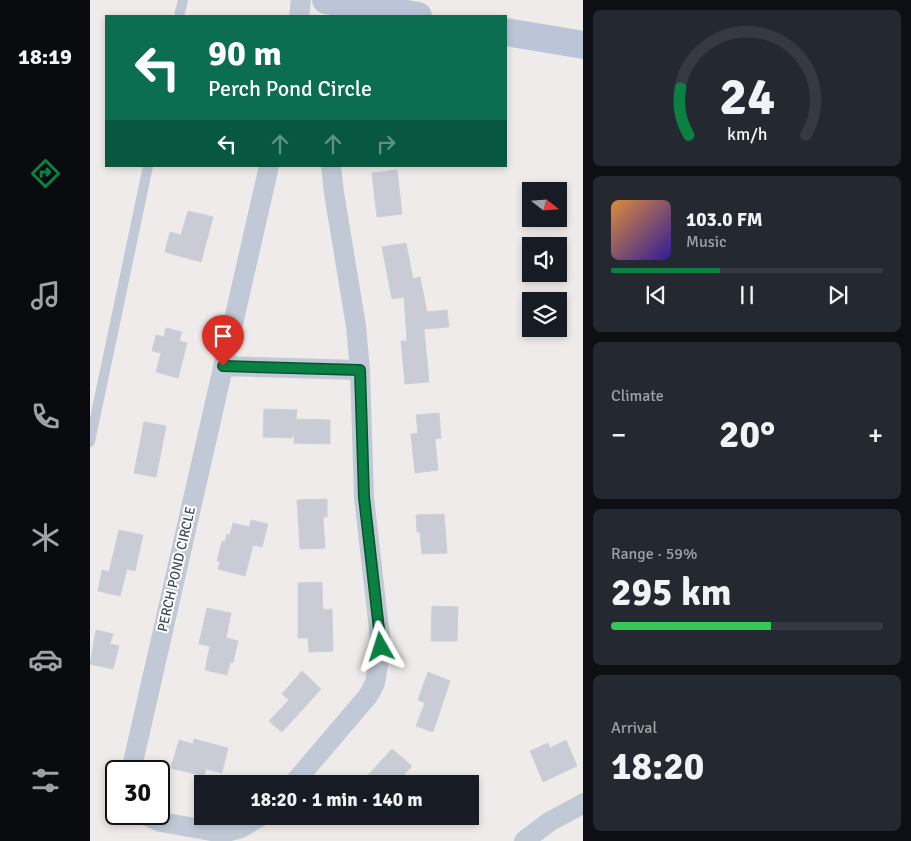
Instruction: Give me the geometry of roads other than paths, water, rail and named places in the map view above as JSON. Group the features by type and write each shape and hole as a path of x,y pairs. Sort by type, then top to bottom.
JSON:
{"main road":[{"path":"326,0 412,15"},
{"path":"507,32 583,45"}],"street":[{"path":"299,15 301,0"},
{"path":"325,15 326,0"},
{"name":"PERCH POND CIRCLE","path":"133,760 269,167"},
{"path":"301,775 368,696 375,683 381,647 364,497 360,370 356,326 331,167"},
{"path":"223,366 360,370"},
{"path":"524,841 549,822 583,804"},
{"path":"170,824 223,833 246,825"}],"lane":[{"path":"179,15 183,0"},
{"path":"90,442 148,167"}]}
